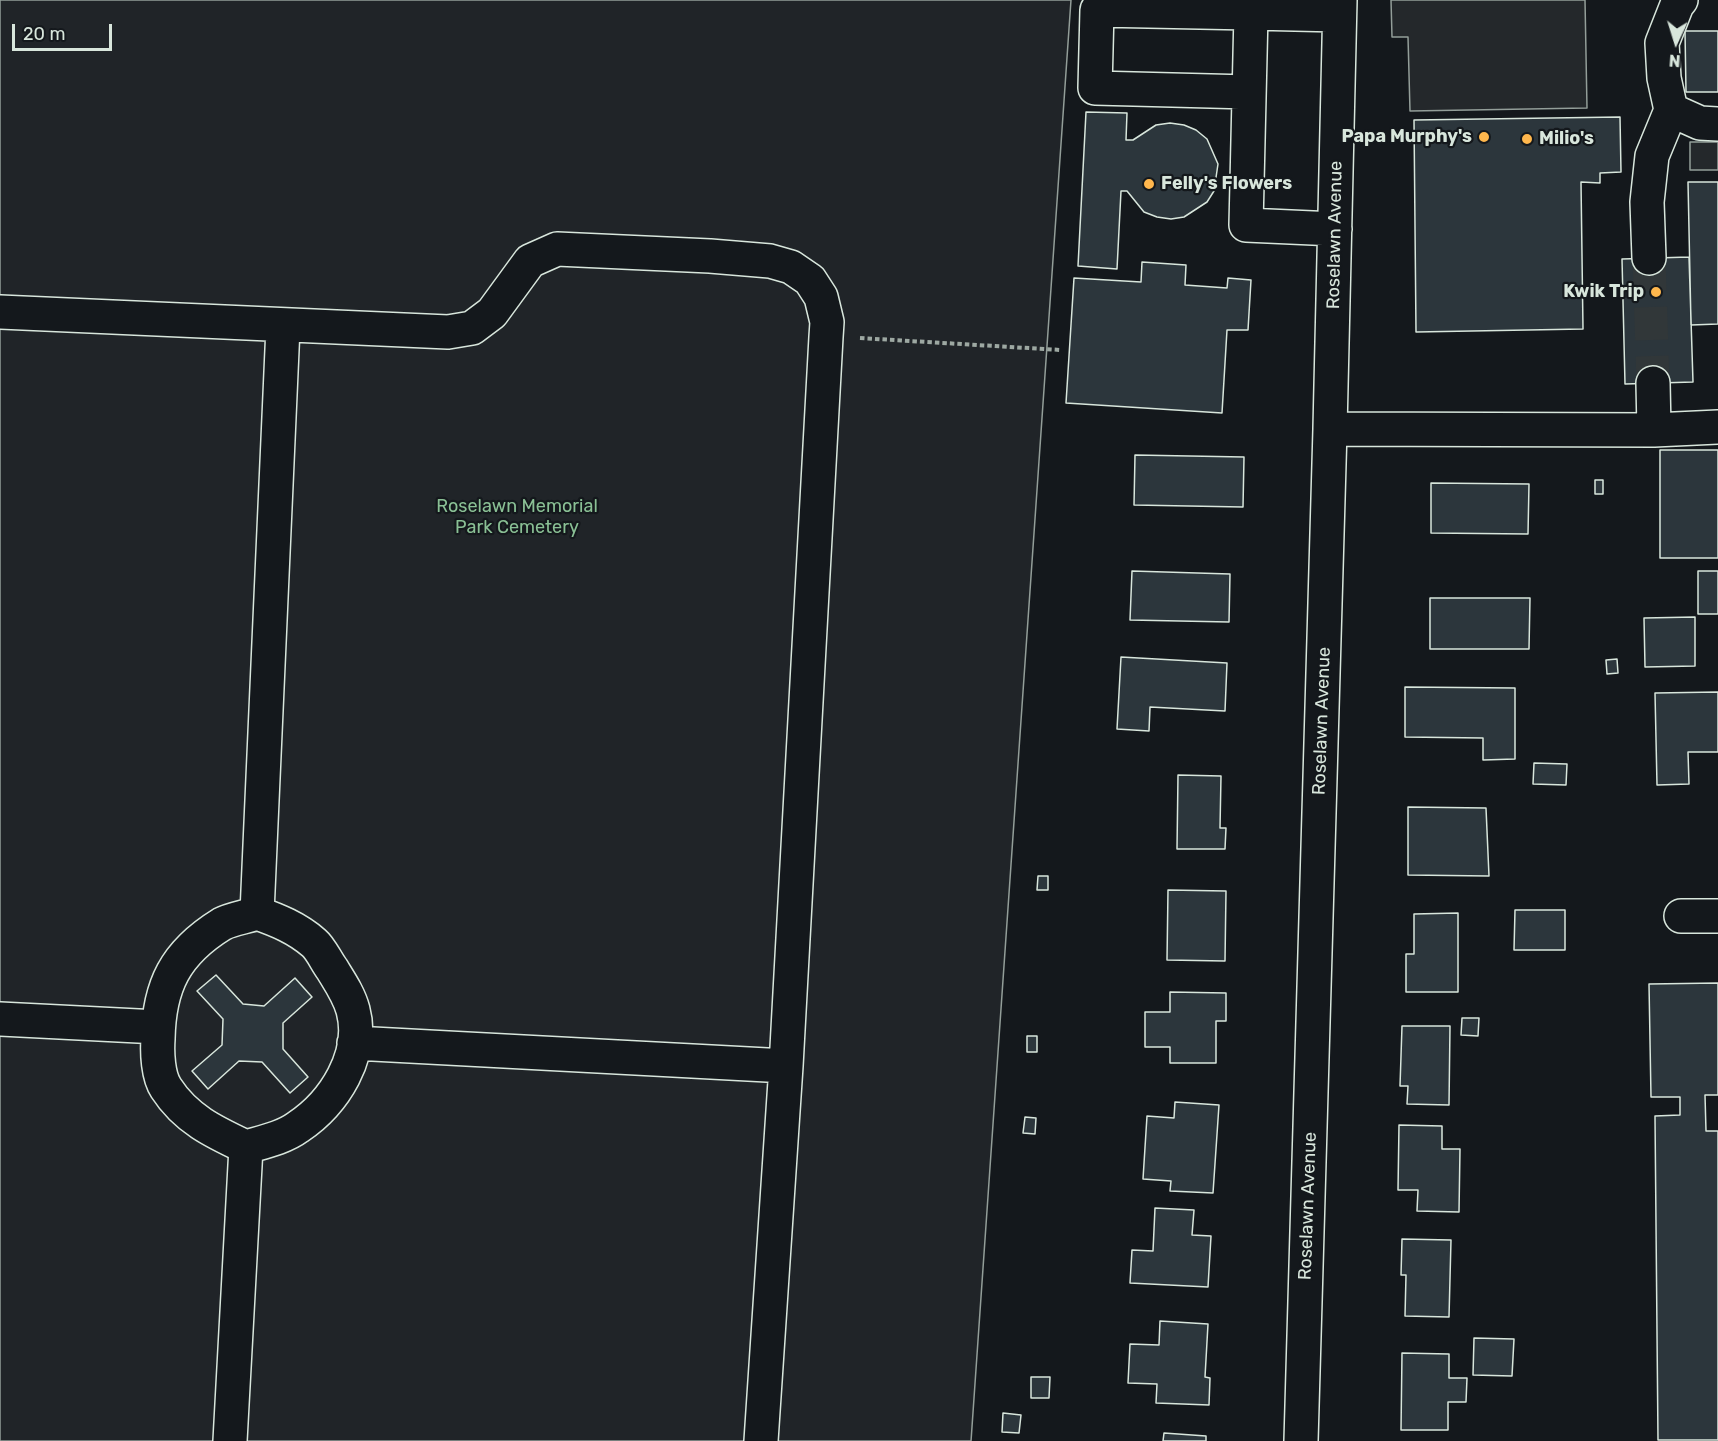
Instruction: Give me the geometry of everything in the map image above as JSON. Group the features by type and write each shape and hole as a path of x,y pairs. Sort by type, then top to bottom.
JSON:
{"street":[{"path":"1649,258 1647,202 1652,156 1671,110 1664,78 1662,43 1677,4 1681,0"},
{"path":"1250,92 1095,88 1097,10 1251,13 1339,8"},
{"name":"Roselawn Avenue","path":"1301,1441 1330,429 1339,8"},
{"path":"1251,13 1246,225 1335,229"},
{"path":"1671,110 1700,123 1718,124"},
{"path":"0,312 283,327 448,332 472,328 492,313 530,261 557,249 770,261 791,267 810,280 821,297 827,322 786,1066 761,1441"},
{"path":"257,914 283,327"},
{"path":"1653,383 1654,430"},
{"path":"1330,429 1654,430 1718,427"},
{"path":"257,914 295,929 315,944 343,986 353,1010 354,1043 346,1070 338,1085 318,1110 297,1128 246,1147 202,1126 179,1107 164,1085 157,1050 158,1027 159,1012 168,977 192,947 223,923 257,914"},
{"path":"1681,916 1718,916"},
{"path":"0,1019 158,1027"},
{"path":"354,1043 786,1066"},
{"path":"230,1441 246,1147"}],"path":[{"path":"826,336 1061,350"}],"green space":[{"name":"Roselawn Memorial Park Cemetery","path":"0,0 1071,0 971,1441 0,1441"}],"shaded area":[{"path":"1391,0 1585,0 1587,108 1410,111 1408,37 1392,37"},
{"path":"1690,142 1718,142 1718,170 1690,170"}],"building":[{"path":"1685,31 1718,31 1718,92 1686,92"},
{"name":"Felly's Flowers","path":"1086,112 1127,113 1126,140 1133,140 1156,125 1170,123 1184,125 1196,130 1207,139 1218,164 1214,191 1207,202 1184,217 1171,219 1144,212 1127,191 1121,191 1117,269 1078,266"},
{"path":"1620,117 1621,172 1600,173 1600,183 1581,182 1583,329 1416,332 1414,120"},
{"name":"Kwik Trip","path":"1688,182 1718,182 1718,324 1691,325"},
{"name":"Kwik Trip","path":"1689,257 1693,382 1625,384 1622,259"},
{"path":"1142,262 1186,265 1185,285 1227,288 1228,278 1251,280 1248,330 1227,330 1222,413 1066,403 1074,278 1141,282"},
{"path":"1660,450 1718,450 1718,558 1660,558"},
{"path":"1135,455 1244,457 1243,507 1134,505"},
{"path":"1595,480 1603,480 1603,494 1595,494"},
{"path":"1431,483 1529,484 1528,534 1431,533"},
{"path":"1132,571 1230,574 1229,622 1130,620"},
{"path":"1698,571 1718,571 1718,614 1698,614"},
{"path":"1430,598 1530,598 1529,649 1430,649"},
{"path":"1695,617 1695,666 1645,667 1644,618"},
{"path":"1121,657 1227,663 1225,711 1150,707 1149,731 1117,729"},
{"path":"1617,659 1618,673 1607,674 1606,660"},
{"path":"1405,687 1515,688 1515,759 1483,760 1483,738 1405,737"},
{"path":"1718,692 1718,752 1688,752 1689,784 1657,785 1655,693"},
{"path":"1534,763 1567,764 1566,785 1533,784"},
{"path":"1178,775 1221,776 1220,828 1226,828 1225,849 1177,849"},
{"path":"1408,807 1486,808 1489,876 1408,875"},
{"path":"1038,876 1048,876 1048,890 1037,890"},
{"path":"1168,890 1226,891 1225,961 1167,960"},
{"path":"1515,910 1565,910 1565,950 1514,950"},
{"path":"1458,913 1458,992 1406,992 1406,954 1414,954 1414,914"},
{"path":"216,975 243,1004 264,1006 295,978 312,997 283,1023 283,1049 308,1077 290,1093 262,1062 239,1061 208,1089 192,1071 222,1045 223,1019 197,991"},
{"path":"1718,983 1718,1095 1705,1095 1706,1131 1718,1131 1718,1440 1658,1440 1655,1116 1680,1115 1680,1097 1651,1097 1649,984"},
{"path":"1170,992 1226,993 1226,1021 1216,1021 1216,1063 1170,1063 1170,1047 1145,1047 1145,1012 1170,1012"},
{"path":"1462,1018 1479,1018 1478,1036 1461,1035"},
{"path":"1402,1026 1450,1026 1449,1105 1407,1104 1408,1086 1400,1086"},
{"path":"1027,1036 1037,1036 1037,1052 1027,1052"},
{"path":"1175,1102 1219,1105 1213,1193 1170,1191 1171,1181 1143,1179 1147,1116 1174,1118"},
{"path":"1025,1117 1036,1118 1035,1134 1023,1133"},
{"path":"1399,1125 1442,1126 1442,1149 1460,1149 1459,1212 1417,1211 1418,1190 1398,1190"},
{"path":"1155,1208 1194,1210 1192,1235 1211,1236 1208,1287 1130,1283 1132,1250 1153,1251"},
{"path":"1402,1239 1451,1240 1449,1317 1405,1316 1406,1275 1401,1275"},
{"path":"1160,1321 1208,1324 1205,1377 1210,1378 1209,1405 1156,1403 1157,1384 1128,1383 1130,1344 1159,1345"},
{"path":"1474,1338 1514,1339 1512,1376 1473,1375"},
{"path":"1402,1353 1449,1354 1449,1378 1467,1378 1466,1402 1448,1402 1448,1430 1401,1430"},
{"path":"1031,1377 1050,1377 1049,1398 1031,1398"},
{"path":"1003,1413 1021,1415 1019,1433 1002,1432"},
{"path":"1164,1433 1206,1436 1206,1441 1163,1441"}],"tunnel":[{"path":"1649,258 1653,383"}],"place":[{"name":"Papa Murphy's","path":"1484,137"},
{"name":"Milio's","path":"1527,139"},
{"name":"Felly's Flowers","path":"1149,184"},
{"name":"Kwik Trip","path":"1656,292"}]}
